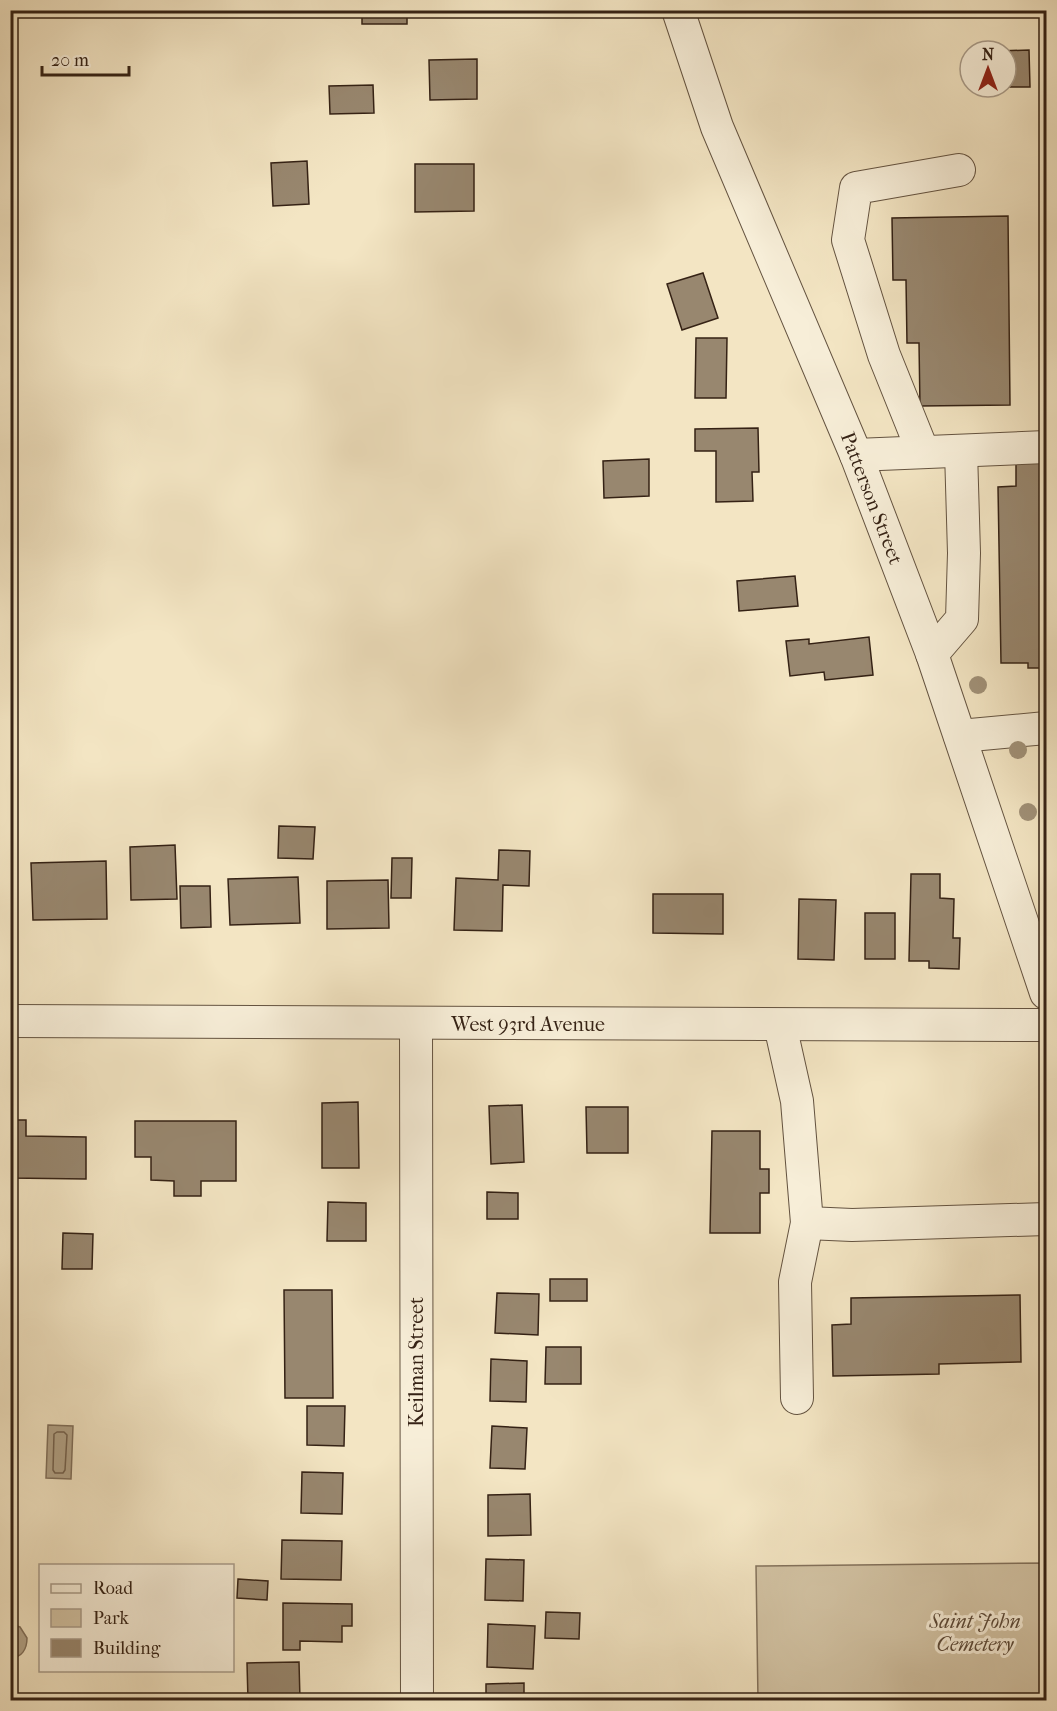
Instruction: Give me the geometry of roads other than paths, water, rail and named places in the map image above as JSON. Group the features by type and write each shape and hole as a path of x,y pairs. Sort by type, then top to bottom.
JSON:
{"street":[{"name":"Patterson Street","path":"678,10 717,127 856,455 932,654 1047,993"},
{"path":"923,452 884,356 848,240 856,188 959,170"},
{"path":"856,455 1047,447"},
{"path":"932,654 962,619 964,553 961,451"},
{"path":"960,735 1047,728"},
{"name":"West 93rd Avenue","path":"10,1021 1047,1025"},
{"name":"Keilman Street","path":"416,1024 417,1701"},
{"path":"780,1025 797,1101 807,1223 795,1282 797,1398"},
{"path":"807,1223 852,1225 1047,1219"}],"water":[{"path":"48,1425 73,1426 71,1479 46,1478"},
{"path":"10,1624 20,1627 27,1638 23,1652 11,1658"}],"park label":[{"name":"Saint John Cemetery","path":"975,1632"}]}
